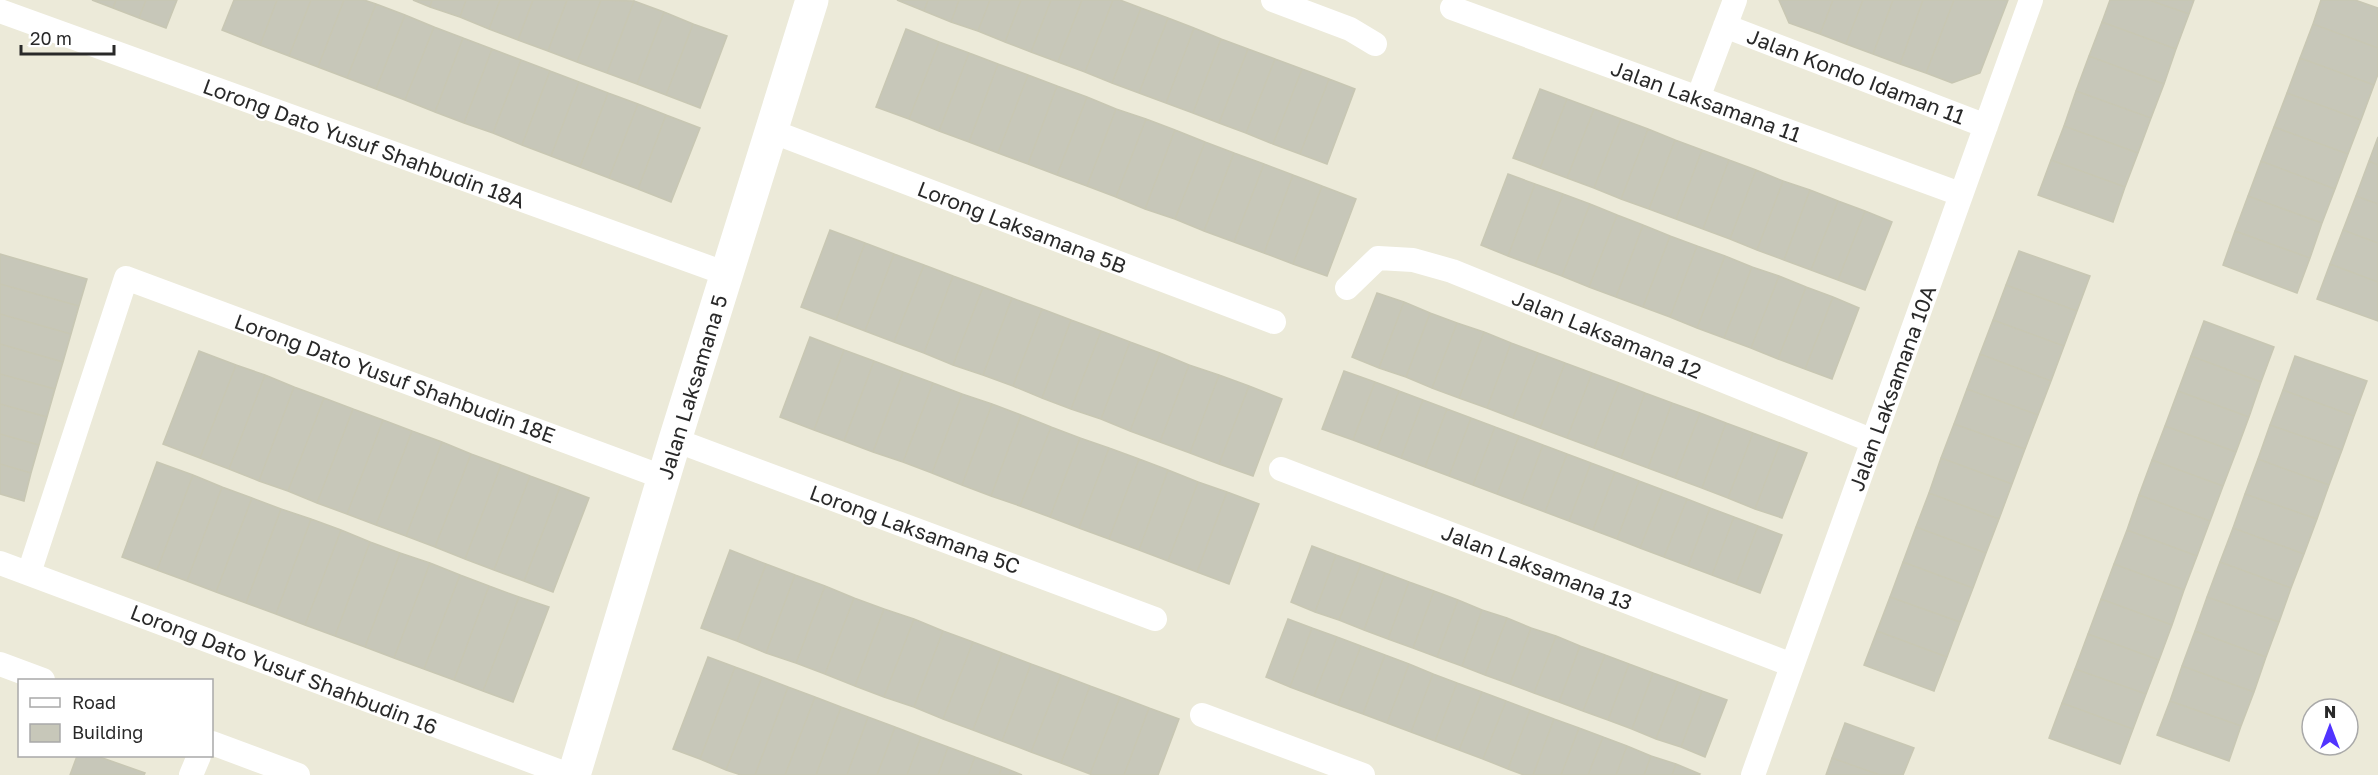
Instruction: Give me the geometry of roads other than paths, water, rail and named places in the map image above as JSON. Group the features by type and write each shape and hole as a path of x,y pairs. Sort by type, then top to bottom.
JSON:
{"street":[{"name":"Jalan Laksamana 5","path":"574,775 812,0"},
{"path":"1273,0 1350,29 1375,44"},
{"path":"1698,98 1735,0"},
{"name":"Jalan Laksamana 10A","path":"1753,775 2031,0"},
{"name":"Jalan Laksamana 11","path":"1452,8 1960,194"},
{"name":"Lorong Dato Yusuf Shahbudin 18A","path":"0,11 727,274"},
{"name":"Jalan Kondo Idaman 11","path":"1725,26 1986,126"},
{"name":"Lorong Laksamana 5B","path":"771,131 1274,321"},
{"name":"Jalan Laksamana 12","path":"1347,288 1378,258 1413,260 1452,271 1873,441"},
{"name":"Lorong Dato Yusuf Shahbudin 18E","path":"29,573 126,278 665,478"},
{"name":"Lorong Laksamana 5C","path":"675,440 1155,619"},
{"name":"Jalan Laksamana 13","path":"1281,469 1792,666"},
{"name":"Lorong Dato Yusuf Shahbudin 16","path":"0,562 569,775"},
{"path":"0,664 38,679"},
{"path":"1202,715 1363,775"},
{"path":"213,743 298,775"},
{"path":"191,775 199,757"}]}
